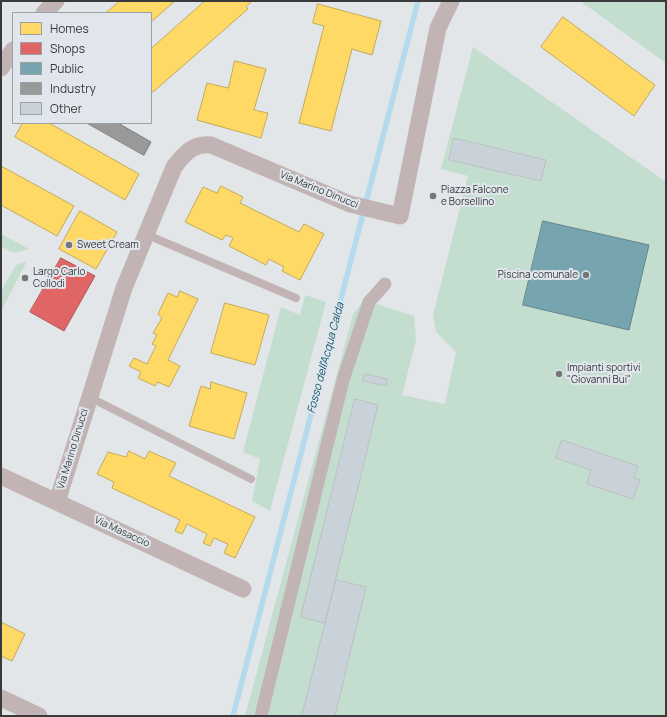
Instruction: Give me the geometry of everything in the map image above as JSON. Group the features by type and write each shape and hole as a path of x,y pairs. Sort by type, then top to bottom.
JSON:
{"street":[{"path":"45,12 56,1"},
{"path":"438,28 442,1"},
{"name":"Via Marino Dinucci","path":"58,502 89,397 124,288 145,234 174,167 184,155 193,148 202,144 211,145 350,204 400,216 438,28 451,1"},
{"path":"1,68 12,52"},
{"path":"261,716 343,380 369,302 386,284"},
{"name":"Via Masaccio","path":"1,476 243,589"},
{"path":"1,698 39,716"}],"lane":[{"path":"145,234 296,298"},
{"name":"Via Marino Dinucci","path":"89,397 251,479"}],"green space":[{"path":"580,1 666,1 666,63"},
{"name":"Impianti sportivi \"Giovanni Bui\"","path":"473,47 666,182 666,716 245,716 353,314 364,300 414,316 416,340 402,395 445,404 456,352 436,332 433,315 468,176 441,169"},
{"path":"1,234 29,249 14,253 1,246"},
{"path":"27,261 1,311 1,291 16,265"},
{"path":"305,295 326,302 270,511 252,501 260,459 243,452 281,307 300,315"}],"building: Homes":[{"path":"120,1 175,1 152,21 152,12 107,12"},
{"path":"205,1 252,1 246,7 248,9 153,92 152,48"},
{"path":"318,4 381,21 372,55 352,49 331,131 299,123 324,26 313,23"},
{"path":"563,17 655,85 634,116 541,47"},
{"path":"235,61 266,69 254,110 268,113 261,138 197,120 207,83 228,88"},
{"path":"22,124 51,124 139,174 125,200 15,137"},
{"path":"1,166 74,206 57,236 1,205"},
{"path":"221,186 243,197 240,203 299,232 304,224 324,234 300,280 282,271 284,267 269,259 266,265 229,246 233,238 226,235 222,240 185,222 203,187 217,193"},
{"path":"80,211 117,232 96,269 59,249"},
{"path":"180,291 198,299 168,360 180,366 169,387 158,382 155,386 138,378 141,372 129,366 134,358 147,364 156,346 152,344 157,335 153,333 162,318 158,314 168,293 177,297"},
{"path":"225,303 269,315 255,365 211,353"},
{"path":"211,382 247,393 234,439 189,426 201,386 210,389"},
{"path":"129,451 145,459 149,451 176,463 169,476 255,517 235,558 224,553 228,544 214,538 210,546 203,543 207,534 187,524 182,534 175,531 180,520 112,488 114,482 97,474 108,452 126,457"},
{"path":"1,622 25,634 12,661 1,656"}],"building: Shops":[{"path":"61,258 95,276 64,331 30,312"}],"building: Public":[{"name":"Piscina comunale","path":"543,221 649,245 629,330 523,305"}],"building: Industry":[{"path":"89,124 120,124 151,142 144,155"}],"building: Other":[{"path":"454,138 546,160 541,181 449,160"},
{"path":"365,374 387,379 386,386 363,381"},
{"path":"355,399 378,405 325,623 301,617"},
{"path":"562,440 638,466 634,478 640,480 633,499 587,484 591,470 556,458"},
{"path":"336,580 366,587 335,716 302,716"}],"waterway":[{"name":"Fosso dell'Acqua Calda","path":"233,716 418,1"}],"place":[{"name":"Piazza Falcone e Borsellino","path":"433,196"},
{"name":"Sweet Cream","path":"69,245"},
{"name":"Piscina comunale","path":"586,275"},
{"name":"Largo Carlo Collodi","path":"25,278"},
{"name":"Impianti sportivi \"Giovanni Bui\"","path":"559,374"}]}
